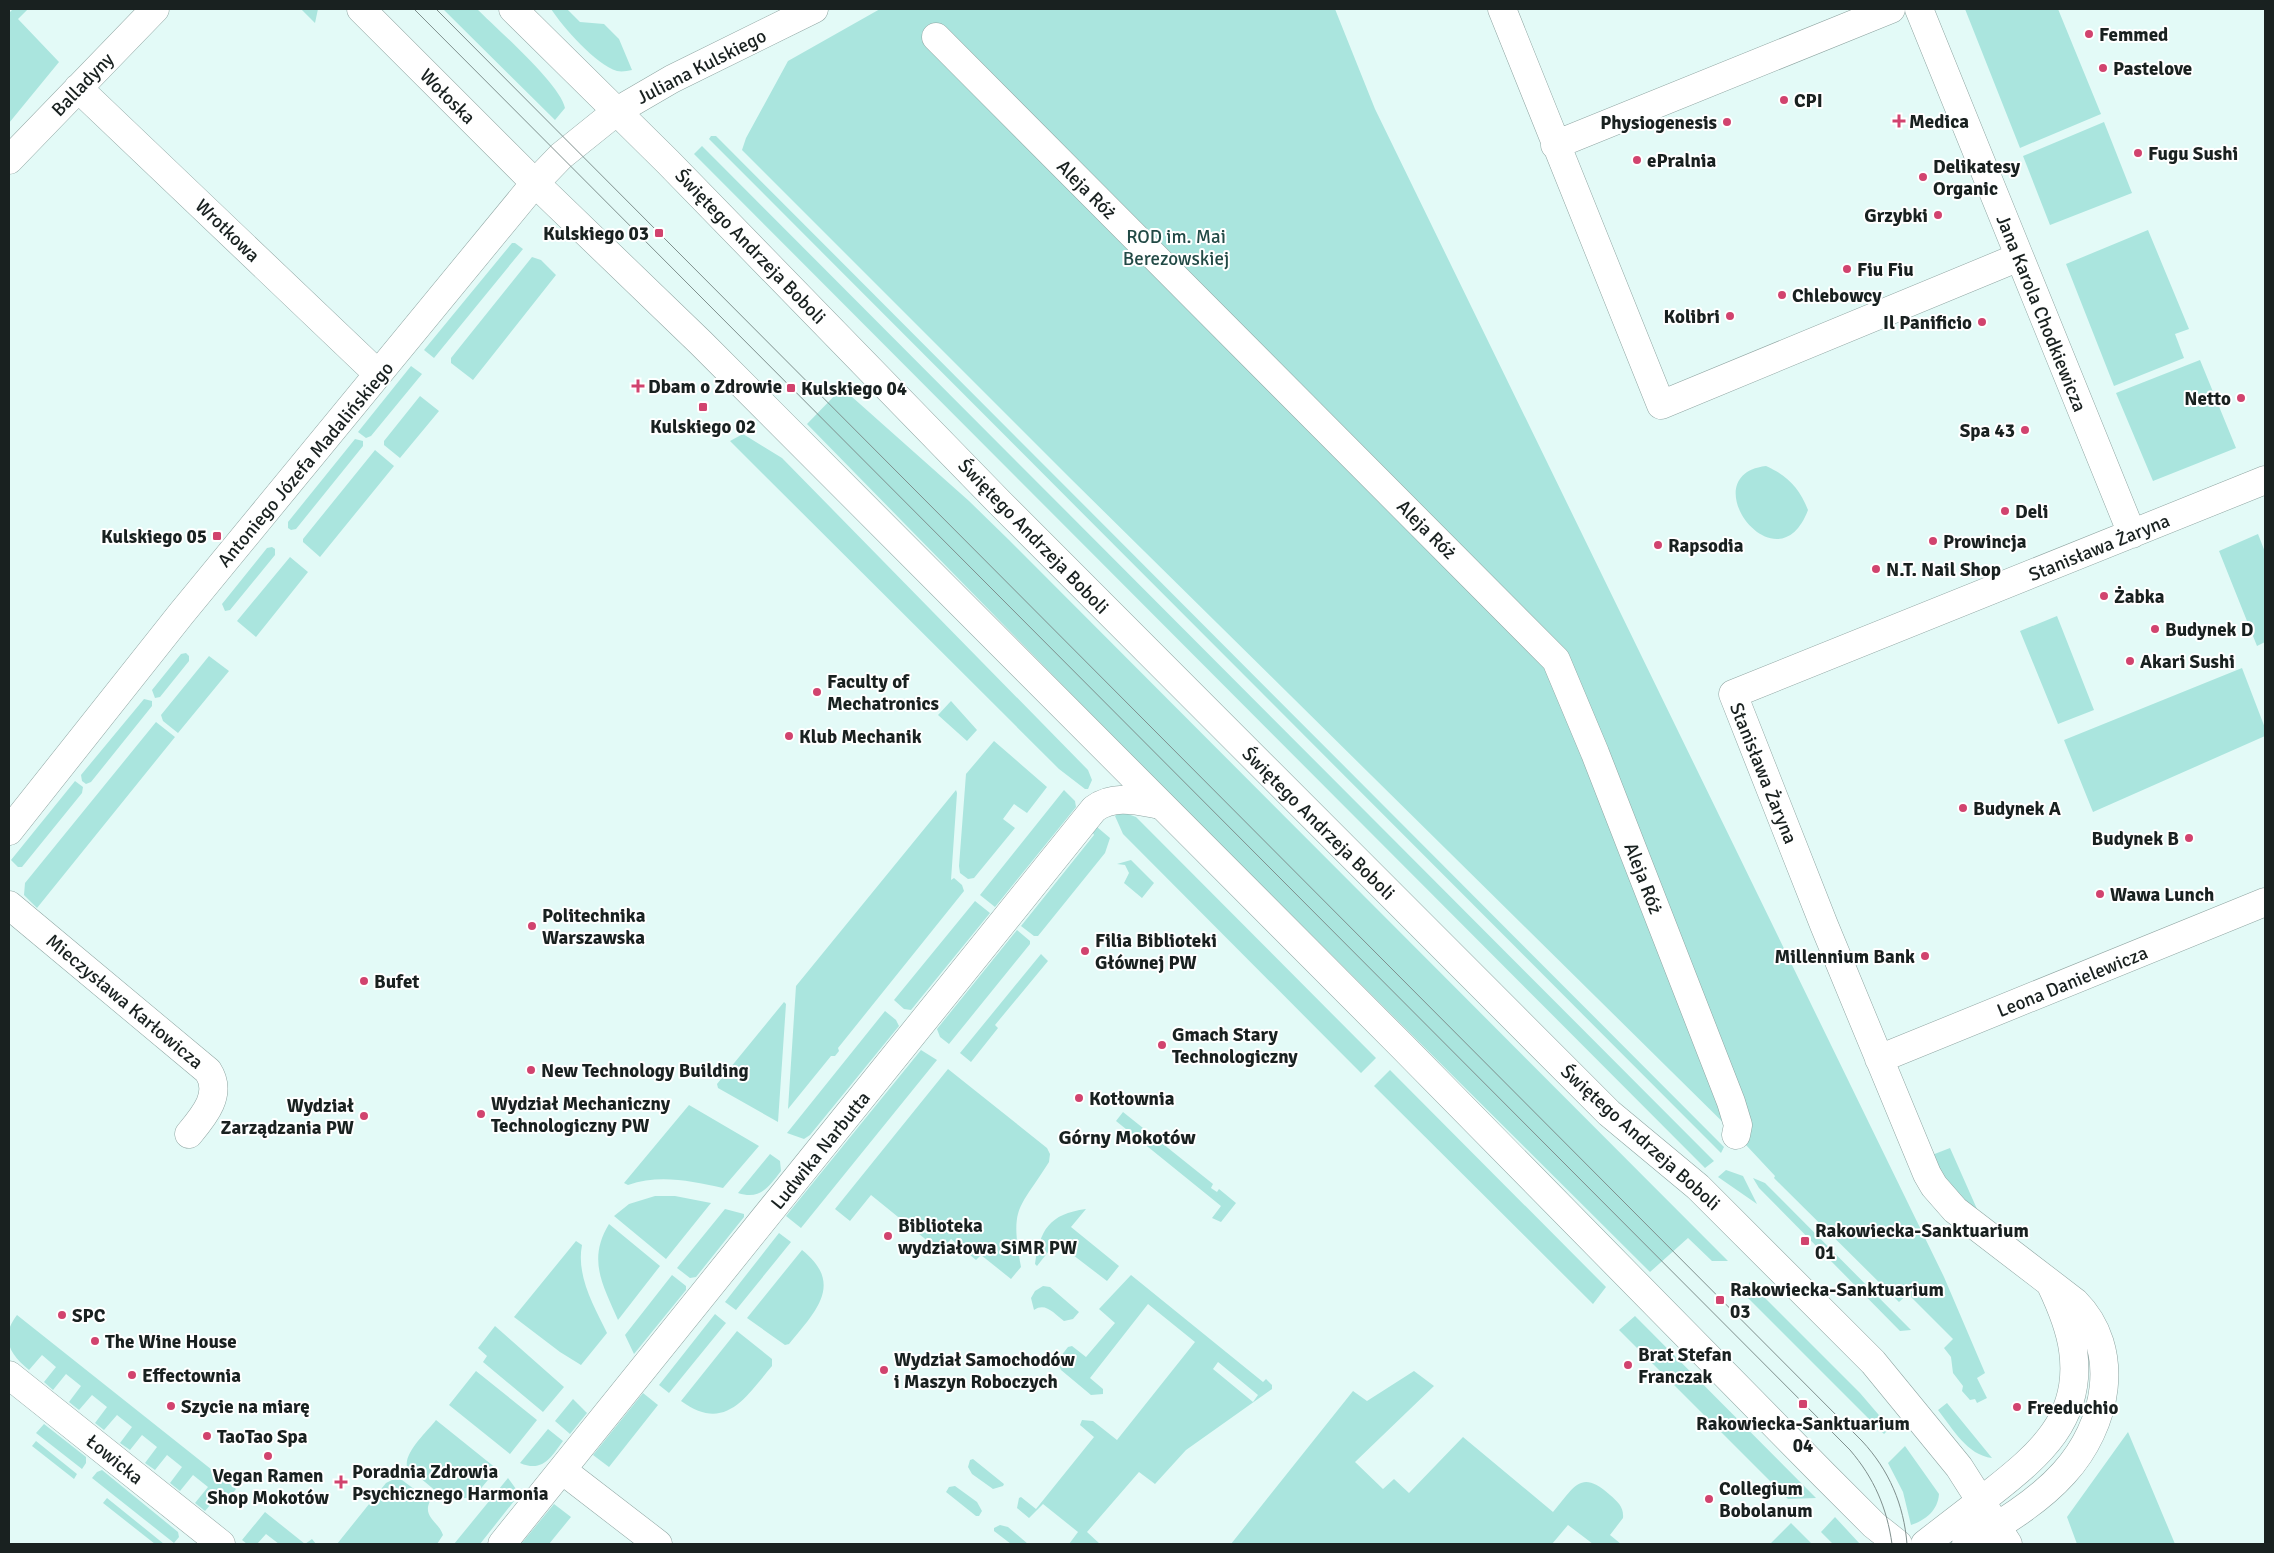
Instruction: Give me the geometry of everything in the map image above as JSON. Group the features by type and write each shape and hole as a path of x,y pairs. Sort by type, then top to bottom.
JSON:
{"street":[{"name":"Balladyny","path":"9,160 155,9"},
{"name":"Wołoska","path":"361,9 535,183"},
{"path":"513,9 616,111"},
{"name":"Juliana Kulskiego","path":"616,111 672,78 814,9"},
{"path":"1502,9 1661,405 2019,257"},
{"path":"1555,145 1891,9"},
{"name":"Jana Karola Chodkiewicza","path":"1919,9 2132,534"},
{"name":"Aleja Róż","path":"936,37 1556,660 1592,744 1731,1102 1738,1125 1736,1136"},
{"name":"Wrotkowa","path":"78,88 378,374"},
{"name":"Antoniego Józefa Madalińskiego","path":"9,831 142,662 535,183 561,156 616,111"},
{"name":"Świętego Andrzeja Boboli","path":"616,111 684,178 1001,504 1608,1113 1698,1187 1855,1344 1918,1415 1959,1467 2002,1535"},
{"path":"535,183 701,342 1401,1045 1836,1488 1874,1525 1898,1544"},
{"name":"Stanisława Żaryna","path":"1966,1544 2002,1535 2030,1502 2064,1473 2091,1433 2103,1396 2105,1360 2094,1326 2086,1312 1955,1210 1934,1186 1879,1059 1733,694 2265,480"},
{"name":"Ludwika Narbutta","path":"502,1544 1094,810 1103,803 1114,800 1161,805"},
{"name":"Leona Danielewicza","path":"1879,1059 2265,902"},
{"name":"Mieczysława Karłowicza","path":"9,905 208,1071 214,1079 215,1089 204,1116 189,1134"},
{"name":"Stanisława Żaryna","path":"1925,1544 2039,1454 2060,1424 2071,1397 2074,1383 2073,1350 2068,1323 2051,1284"},
{"name":"Łowicka","path":"9,1374 221,1544"},
{"path":"562,1470 658,1544"}],"green space":[{"path":"13,9 28,9 18,19 59,62 9,123 9,13"},
{"path":"301,9 318,9 315,23"},
{"path":"443,9 477,9 512,43 540,71 561,98 565,108 555,120"},
{"path":"551,9 567,9 580,22 604,24 619,39 632,70 617,71 600,61 572,35"},
{"name":"ROD im. Mai Berezowskiej","path":"880,9 1335,9 1375,109 1944,1277 1985,1373 1977,1378 1987,1398 1977,1403 1975,1399 1970,1400 1962,1391 1963,1386 1953,1373 1951,1357 1944,1348 1953,1339 1908,1294 1899,1302 1774,1178 1775,1176 1746,1145 1071,479 742,150 746,138 788,61"},
{"path":"1965,9 2058,9 2101,114 2020,148"},
{"path":"2104,122 2132,193 2050,225 2023,156"},
{"path":"711,136 716,136 1724,1147 1721,1153 709,139"},
{"path":"702,146 1714,1161 1705,1168 694,154"},
{"path":"2148,230 2189,329 2175,334 2184,358 2114,386 2066,264"},
{"path":"512,243 523,249 434,358 424,350"},
{"path":"532,257 541,260 556,275 473,380 451,363 451,358"},
{"path":"2200,360 2236,448 2153,481 2116,393"},
{"path":"411,366 422,374 371,436 366,438 358,432"},
{"path":"842,388 969,501 1009,540 1728,1261 1712,1261 1688,1238 1650,1272 1139,763 807,424"},
{"path":"420,396 439,411 400,458 384,445 384,441"},
{"path":"743,434 782,458 1088,770 1092,780 1088,789 1085,789 1059,769 730,441"},
{"path":"355,439 363,441 363,446 296,529 291,530 288,528 288,522"},
{"path":"375,450 394,466 320,557 303,542 303,539"},
{"path":"1766,466 1781,474 1792,483 1801,495 1808,510 1794,532 1778,539 1761,534 1747,522 1738,505 1736,488 1745,474"},
{"path":"2258,534 2265,552 2265,642 2257,646 2219,551"},
{"path":"272,547 275,549 275,555 230,610 225,611 222,604 267,548"},
{"path":"290,557 308,572 256,637 237,621"},
{"path":"2057,616 2094,710 2058,724 2020,631"},
{"path":"186,653 189,656 189,661 160,697 155,698 152,690 181,654"},
{"path":"209,656 229,671 178,733 163,721 161,715"},
{"path":"2242,668 2265,728 2265,736 2093,812 2064,740"},
{"path":"144,699 152,701 152,706 91,782 86,784 82,781 81,775"},
{"path":"951,701 977,730 967,741 938,715"},
{"path":"156,722 175,737 37,908 24,895 25,883"},
{"path":"994,741 1047,787 1027,813 1014,804 1003,819 1015,828 974,878 968,879 960,873 959,866 966,774"},
{"path":"75,781 83,787 82,793 22,867 18,867 11,860"},
{"path":"956,790 951,880 954,878 962,885 964,891 838,1048 839,1051 835,1056 831,1056 788,1109 796,986"},
{"path":"1064,790 1075,801 1076,807 995,907 980,895"},
{"path":"1125,813 1136,817 1376,1058 1361,1073 1123,834 1115,816"},
{"path":"1097,827 1110,838 1105,853 1038,936 1034,936 1021,926 1094,835 1093,833"},
{"path":"1131,860 1154,883 1142,898 1124,883 1129,873 1125,865 1117,864"},
{"path":"975,901 990,913 911,1010 904,1009 894,1000"},
{"path":"1017,930 1030,941 1030,944 949,1044 940,1037 937,1029"},
{"path":"1041,954 1048,961 995,1025 998,1028 971,1062 960,1053"},
{"path":"784,1002 786,1004 778,1122 718,1088 717,1084"},
{"path":"885,1011 896,1020 899,1026 810,1135 804,1139 787,1133"},
{"path":"921,1050 937,1060 801,1228 786,1216"},
{"path":"948,1069 1047,1148 1050,1154 1049,1162 1019,1210 1016,1232 1021,1267 1011,1279 981,1255 976,1260 951,1239 940,1251 871,1195 850,1221 835,1209"},
{"path":"1390,1070 1606,1287 1593,1304 1374,1086"},
{"path":"689,1105 759,1146 723,1188 663,1179 628,1185 624,1183"},
{"path":"1123,1112 1213,1184 1211,1188 1217,1192 1219,1189 1236,1203 1221,1222 1212,1218 1221,1206 1116,1121"},
{"path":"1950,1148 1977,1209 1956,1192 1932,1155"},
{"path":"770,1154 780,1161 781,1171 772,1183 758,1194 746,1195 738,1193"},
{"path":"1726,1170 1743,1176 1757,1204 1718,1177"},
{"path":"1753,1178 1765,1183 1911,1330 1900,1331 1759,1188"},
{"path":"655,1196 675,1196 711,1203 666,1259 614,1216 629,1204"},
{"path":"725,1209 744,1214 744,1217 696,1277 690,1278 677,1268"},
{"path":"1086,1209 1071,1227 1119,1266 1107,1281 1056,1242 1037,1266 1035,1264 1037,1252 1048,1226 1063,1215"},
{"path":"609,1224 660,1266 618,1320 603,1284 598,1261 602,1237"},
{"path":"779,1233 791,1242 736,1310 725,1302"},
{"path":"576,1241 582,1245 582,1268 587,1290 607,1333 581,1365 560,1352 514,1317"},
{"path":"802,1250 815,1262 822,1275 824,1286 816,1309 789,1344 785,1345 747,1318"},
{"path":"672,1275 686,1286 686,1290 634,1354 625,1335"},
{"path":"1131,1275 1263,1382 1266,1379 1272,1385 1272,1389 1186,1450 1155,1484 1139,1472 1087,1532 1100,1544 1069,1544 1078,1532 1043,1504 1029,1518 1017,1508 1019,1498 1021,1497 1036,1509 1094,1437 1080,1425 1082,1420 1093,1421 1117,1440 1195,1342 1148,1304 1090,1378 1103,1389 1103,1394 1091,1395 1061,1370 1057,1361 1068,1347 1072,1346 1086,1357 1115,1323 1099,1309","holes":["1218,1362 1258,1395 1253,1402 1213,1369"]},
{"path":"1749,1282 1860,1393 1890,1428 1884,1434 1748,1298"},
{"path":"1043,1286 1050,1287 1079,1312 1073,1319 1064,1321 1053,1312 1042,1307 1034,1310 1031,1298 1035,1291"},
{"path":"715,1314 726,1323 669,1393 659,1385"},
{"path":"17,1315 236,1489 226,1502 218,1496 205,1511 195,1503 208,1487 193,1475 180,1491 170,1483 182,1467 167,1455 155,1470 145,1463 157,1447 142,1435 130,1450 120,1443 132,1427 117,1415 104,1430 95,1423 107,1407 92,1395 79,1410 69,1402 81,1386 66,1374 53,1390 44,1382 56,1367 42,1355 29,1370 22,1364 12,1351 8,1338 12,1323"},
{"path":"1635,1316 1816,1498 1788,1499 1619,1330"},
{"path":"495,1326 564,1387 543,1412 483,1362 487,1356 478,1348"},
{"path":"737,1331 772,1359 772,1366 743,1400 733,1408 710,1414 696,1410 681,1401"},
{"path":"476,1371 537,1420 510,1454 449,1405"},
{"path":"1414,1371 1434,1386 1355,1462 1383,1489 1394,1479 1409,1493 1463,1437 1553,1512 1578,1484 1584,1482 1600,1487 1620,1505 1623,1518 1610,1535 1621,1544 1593,1544 1568,1525 1552,1544 1231,1544 1353,1391 1367,1401"},
{"path":"643,1393 658,1405 609,1467 593,1455"},
{"path":"573,1399 587,1413 570,1434 555,1421"},
{"path":"1947,1403 1992,1458 1975,1452 1955,1433 1938,1410"},
{"path":"436,1420 497,1469 473,1498 463,1498 446,1490 437,1492 407,1467 407,1461 412,1449"},
{"path":"44,1424 86,1457 86,1463 82,1469 36,1433"},
{"path":"548,1429 563,1441 550,1458 541,1465 535,1466 520,1463"},
{"path":"2128,1432 2175,1544 2077,1544 2067,1517"},
{"path":"36,1441 77,1474 74,1479 32,1446"},
{"path":"1905,1446 1939,1494 1934,1510 1922,1520 1911,1525 1903,1492 1888,1463"},
{"path":"973,1459 1004,1484 1003,1486 993,1489 972,1474 968,1467 970,1460"},
{"path":"102,1470 178,1532 179,1537 174,1543 92,1478 97,1472"},
{"path":"398,1477 430,1501 428,1511 443,1535 437,1544 337,1544 386,1483"},
{"path":"508,1478 516,1489 518,1496 480,1544 454,1544"},
{"path":"955,1486 977,1502 982,1511 979,1516 976,1516 946,1492 949,1487"},
{"path":"107,1498 164,1544 155,1544 103,1503"},
{"path":"554,1504 571,1517 549,1544 521,1544"},
{"path":"265,1512 305,1544 279,1544 266,1534 257,1544 247,1544 242,1540"},
{"path":"1835,1517 1860,1544 1833,1544 1821,1532"},
{"path":"1791,1523 1812,1544 1770,1544"},
{"path":"1000,1525 1008,1527 1028,1544 1011,1544 994,1531 994,1528"},
{"path":"312,1539 316,1544 305,1544"}],"tram line":[{"path":"414,9 1850,1450 1866,1471 1878,1494 1887,1518 1892,1544"},
{"path":"436,9 1862,1441 1872,1452 1894,1489 1899,1502 1907,1544"}],"place":[{"name":"Femmed","path":"2089,34"},
{"name":"Pastelove","path":"2103,68"},
{"name":"CPI","path":"1784,100"},
{"name":"Medica","path":"1899,121"},
{"name":"Physiogenesis","path":"1727,122"},
{"name":"Fugu Sushi","path":"2138,153"},
{"name":"ePralnia","path":"1637,160"},
{"name":"Delikatesy Organic","path":"1923,177"},
{"name":"Grzybki","path":"1938,215"},
{"name":"Kulskiego 03","path":"659,233"},
{"name":"Fiu Fiu","path":"1847,269"},
{"name":"Chlebowcy","path":"1782,295"},
{"name":"Kolibri","path":"1730,316"},
{"name":"Il Panificio","path":"1982,322"},
{"name":"Dbam o Zdrowie","path":"638,386"},
{"name":"Kulskiego 04","path":"791,388"},
{"name":"Netto","path":"2241,398"},
{"name":"Kulskiego 02","path":"703,407"},
{"name":"Spa 43","path":"2025,430"},
{"name":"Deli","path":"2005,511"},
{"name":"Kulskiego 05","path":"217,536"},
{"name":"Prowincja","path":"1933,541"},
{"name":"Rapsodia","path":"1658,545"},
{"name":"N.T. Nail Shop","path":"1876,569"},
{"name":"Żabka","path":"2104,596"},
{"name":"Budynek D","path":"2155,629"},
{"name":"Akari Sushi","path":"2130,661"},
{"name":"Faculty of Mechatronics","path":"817,692"},
{"name":"Klub Mechanik","path":"789,736"},
{"name":"Budynek A","path":"1963,808"},
{"name":"Budynek B","path":"2189,838"},
{"name":"Wawa Lunch","path":"2100,894"},
{"name":"Politechnika Warszawska","path":"532,926"},
{"name":"Filia Biblioteki Głównej PW","path":"1085,951"},
{"name":"Millennium Bank","path":"1925,956"},
{"name":"Bufet","path":"364,981"},
{"name":"Gmach Stary Technologiczny","path":"1162,1045"},
{"name":"New Technology Building","path":"531,1070"},
{"name":"Kotłownia","path":"1079,1098"},
{"name":"Wydział Mechaniczny Technologiczny PW","path":"481,1114"},
{"name":"Wydział Zarządzania PW","path":"364,1116"},
{"name":"Biblioteka wydziałowa SiMR PW","path":"888,1236"},
{"name":"Rakowiecka-Sanktuarium 01","path":"1805,1241"},
{"name":"Rakowiecka-Sanktuarium 03","path":"1720,1300"},
{"name":"SPC","path":"62,1315"},
{"name":"The Wine House","path":"95,1341"},
{"name":"Brat Stefan Franczak","path":"1628,1365"},
{"name":"Wydział Samochodów i Maszyn Roboczych","path":"884,1370"},
{"name":"Effectownia","path":"132,1375"},
{"name":"Rakowiecka-Sanktuarium 04","path":"1803,1404"},
{"name":"Szycie na miarę","path":"171,1406"},
{"name":"Freeduchio","path":"2017,1407"},
{"name":"TaoTao Spa","path":"207,1436"},
{"name":"Vegan Ramen Shop Mokotów","path":"268,1456"},
{"name":"Poradnia Zdrowia Psychicznego Harmonia","path":"341,1482"},
{"name":"Collegium Bobolanum","path":"1709,1499"}],"district":[{"name":"Górny Mokotów","path":"1127,1137"}]}
